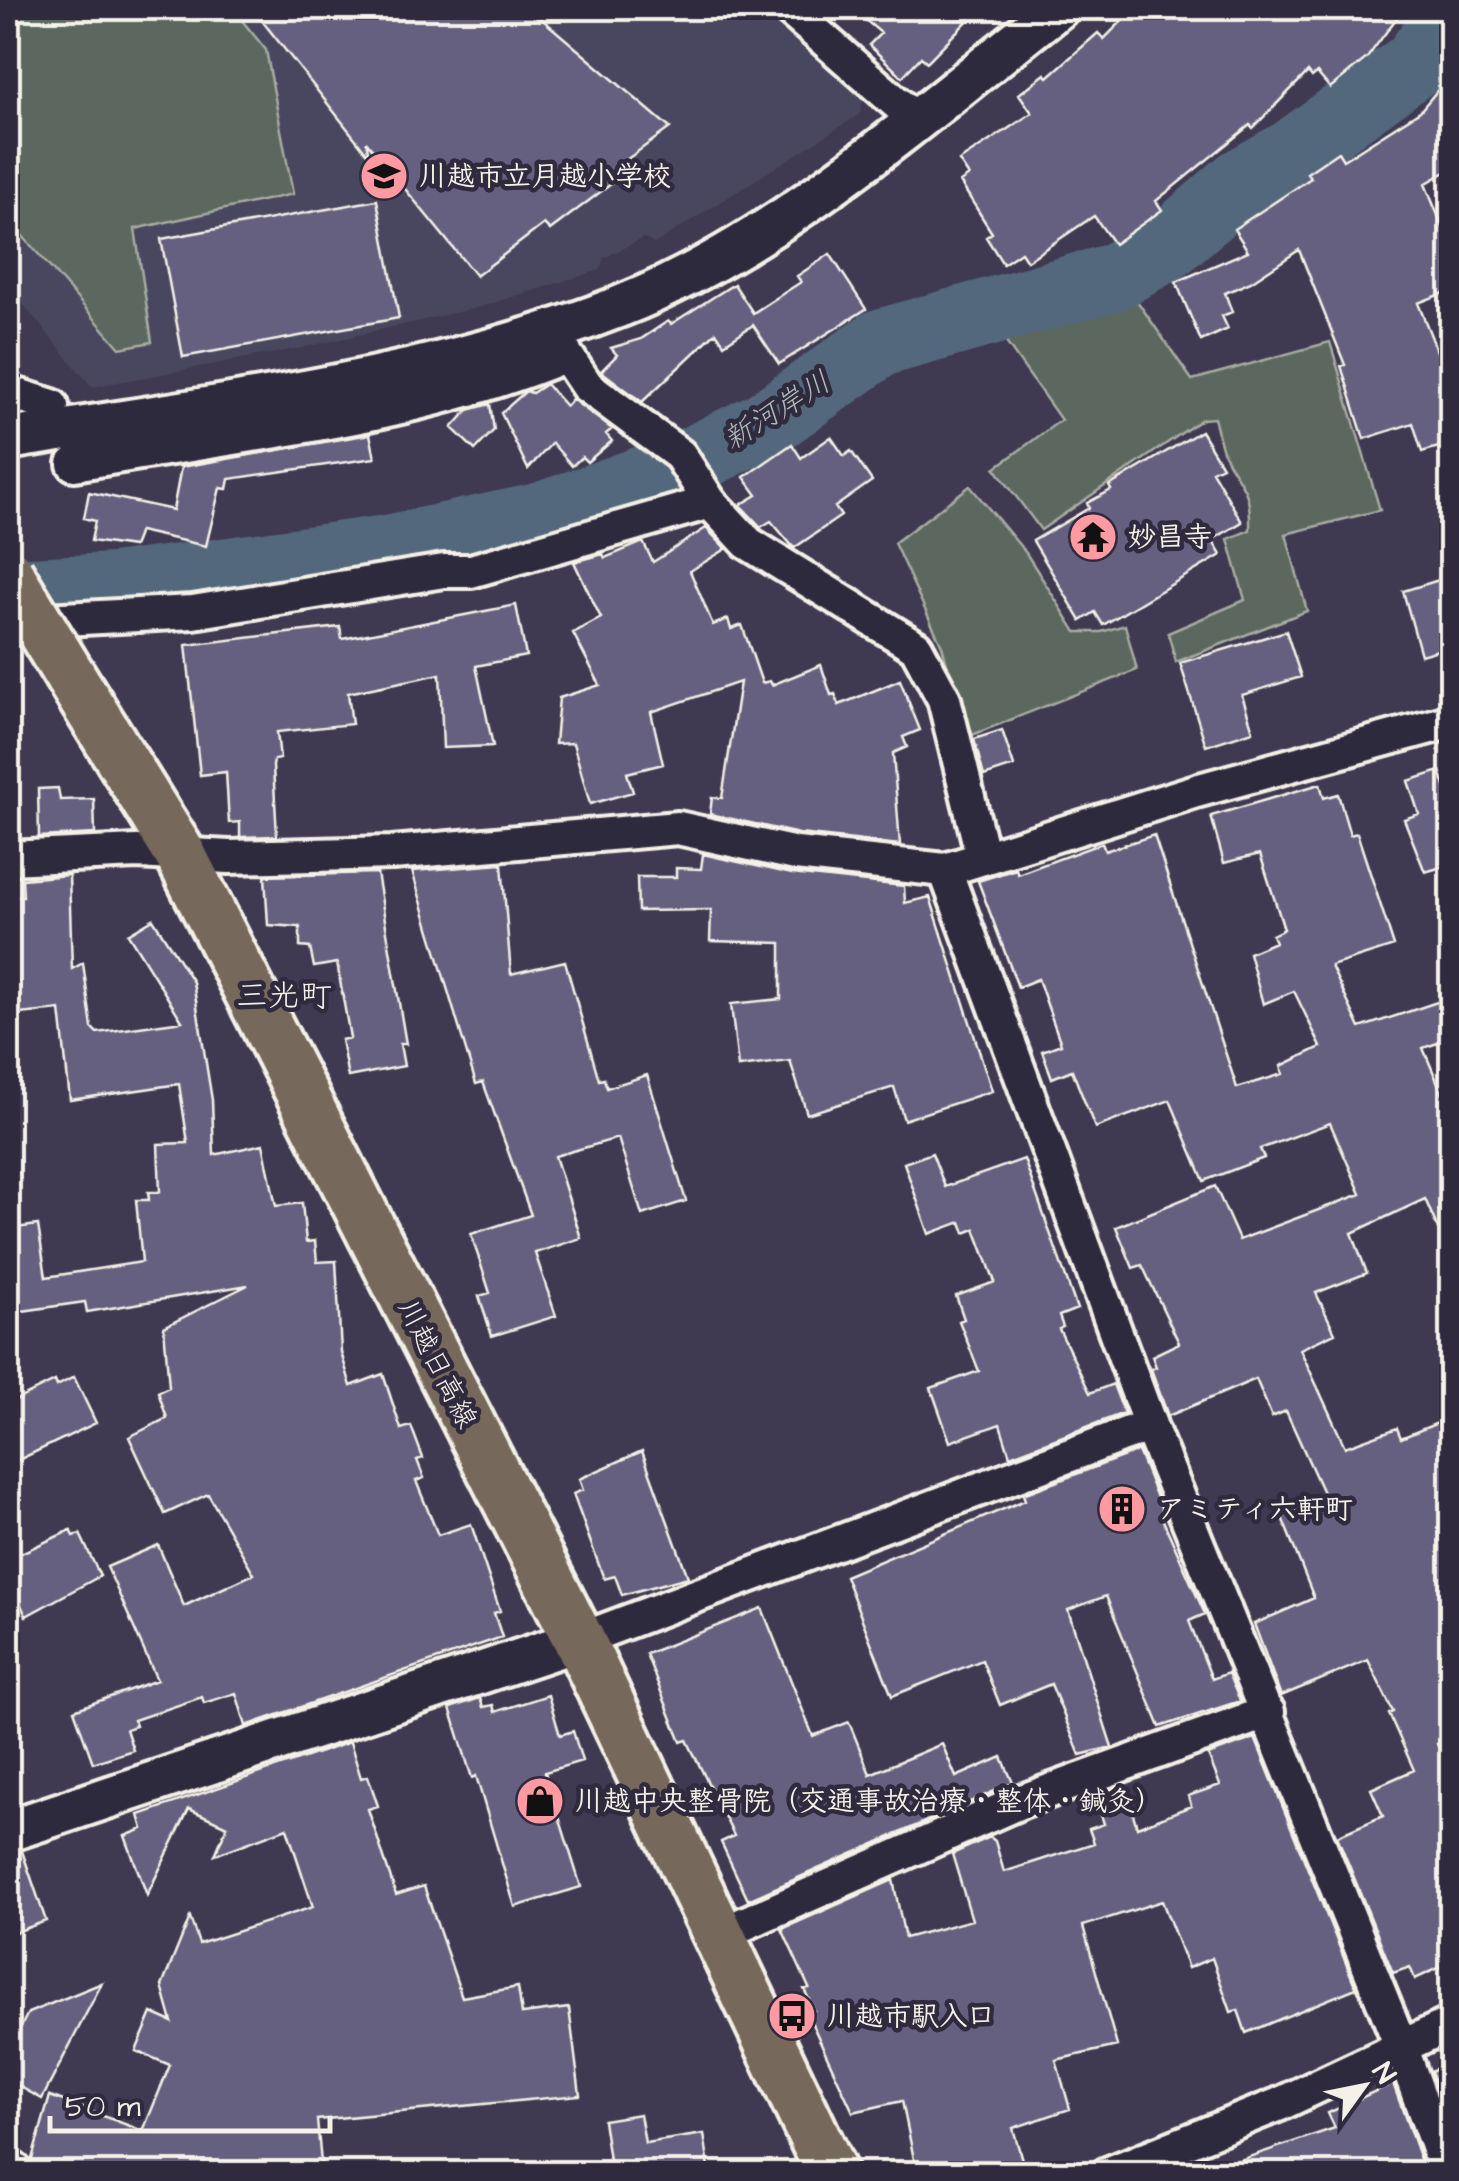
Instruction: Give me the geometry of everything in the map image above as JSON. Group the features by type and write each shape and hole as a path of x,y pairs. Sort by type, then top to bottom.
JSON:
{"main road":[{"name":"川越日高線","path":"8,574 180,854 579,1640 832,2174"}],"street":[{"path":"788,8 915,119"},
{"path":"72,464 356,414 510,378 557,342 736,246 825,188 1058,8"},
{"path":"8,439 360,380 557,342"},
{"path":"557,342 587,386 680,455 706,497 748,543 916,648 944,699 982,858"},
{"path":"8,392 52,406"},
{"path":"8,622 193,612 444,571 471,571 706,497"},
{"path":"8,858 137,852 392,853 678,828 812,856 945,870 1196,791 1452,722"},
{"path":"945,870 1150,1425 1401,2046 1447,2174"},
{"path":"8,1830 579,1640 1150,1425"},
{"path":"720,1934 1022,1801 1268,1712"},
{"path":"1108,2174 1280,2104 1452,2023"}],"shaded area":[{"name":"川越市立月越小学校","path":"8,8 764,8 864,96 860,114 654,244 643,238 604,258 600,270 480,307 301,348 92,387 8,286"}],"green space":[{"path":"8,8 232,8 266,50 293,194 135,229 152,342 120,348 8,219"},
{"path":"1135,298 1192,380 1330,342 1380,510 1286,534 1307,611 1176,662 1168,633 1245,600 1228,539 1250,530 1250,509 1224,453 1214,418 1202,419 1041,530 995,468 1061,420 1003,338"},
{"path":"970,486 1026,553 1076,632 1101,632 1125,625 1137,670 967,737 942,646 894,543"}],"building":[{"path":"252,8 529,8 670,128 626,160 631,169 550,230 544,224 476,276 366,141 369,156"},
{"path":"851,8 980,8 927,62 921,57 902,77 869,45 881,33"},
{"path":"1135,8 1404,8 1367,58 1330,88 1317,73 1312,77 1308,72 1253,128 1250,125 1156,201 1162,210 1114,244 1094,216 1027,261 1021,252 1003,264 986,237 992,233 960,182 969,176 959,161 1032,113 1019,94 1045,74 1048,77 1098,33 1104,39"},
{"path":"1452,73 1452,168 1425,184 1452,249 1452,290 1418,303 1440,359 1452,355 1452,443 1422,452 1413,423 1364,439 1341,366 1345,365 1299,250 1251,282 1225,293 1232,312 1222,316 1228,329 1201,341 1176,282 1248,251 1234,229 1311,178 1307,173 1338,152 1343,160 1420,111"},
{"path":"377,200 399,318 183,357 161,239"},
{"path":"830,254 866,309 779,364 753,325 724,344 716,332 642,402 601,371 617,355 611,348 641,339 668,321 671,324 734,284 753,313 801,282 797,276"},
{"path":"546,384 566,406 572,399 612,429 606,434 612,441 587,462 582,457 572,466 552,443 528,469 501,413 526,391 532,393"},
{"path":"490,404 494,430 475,450 452,428 468,410"},
{"path":"1201,431 1222,466 1212,471 1242,522 1212,540 1221,555 1103,625 1095,612 1081,621 1033,541 1089,508 1087,503 1111,490 1109,486"},
{"path":"370,434 375,458 229,479 227,489 220,488 206,546 139,531 133,547 91,541 95,521 84,518 89,492 173,510 181,467"},
{"path":"831,437 844,456 851,451 872,481 835,507 841,516 794,548 771,521 761,527 740,505 757,495 744,477 792,444 801,458"},
{"path":"706,528 726,549 690,571 713,625 728,619 731,629 742,625 762,683 770,681 772,685 821,665 831,695 835,694 839,705 900,680 920,730 903,737 907,747 893,753 900,845 799,834 710,814 712,797 722,798 740,682 651,712 663,764 627,773 633,792 590,804 573,743 555,744 559,698 600,685 573,633 601,618 574,562 603,554 605,558 643,542 653,562"},
{"path":"1452,576 1452,646 1421,655 1403,591"},
{"path":"516,605 526,656 476,666 493,746 443,748 440,674 348,693 352,724 277,732 280,759 274,760 273,766 277,836 240,837 240,822 229,823 226,772 200,775 186,645 340,627 342,639"},
{"path":"1286,631 1301,677 1242,695 1253,731 1206,746 1180,663"},
{"path":"1002,730 1014,766 984,776 974,739"},
{"path":"1440,771 1452,807 1452,864 1425,872 1404,819 1419,814 1408,781"},
{"path":"1320,784 1324,798 1338,794 1350,835 1357,833 1394,946 1331,966 1360,1028 1452,997 1452,1038 1423,1048 1452,1116 1452,1261 1425,1199 1352,1233 1367,1273 1316,1293 1335,1333 1300,1349 1345,1447 1397,1428 1401,1438 1452,1417 1452,1736 1437,1743 1452,1772 1452,1962 1415,1979 1410,1967 1393,1973 1337,1836 1383,1816 1371,1789 1414,1770 1389,1714 1393,1712 1368,1660 1281,1696 1254,1624 1314,1598 1281,1515 1325,1497 1286,1411 1272,1417 1256,1379 1168,1416 1151,1369 1156,1367 1152,1356 1179,1343 1142,1265 1133,1268 1116,1227 1215,1186 1239,1240 1361,1194 1330,1123 1260,1149 1264,1158 1204,1181 1170,1100 1095,1128 1072,1070 1052,1078 1042,1051 1061,1044 1038,979 1018,987 978,881 1016,869 1018,874 1102,843 1105,851 1154,835 1237,1088 1283,1074 1281,1066 1321,1047 1294,991 1263,1004 1249,953 1275,942 1272,935 1284,929 1260,854 1224,863 1211,816"},
{"path":"58,788 60,800 94,799 95,834 39,837 38,789"},
{"path":"703,854 792,874 904,886 905,903 930,897 992,1091 904,1120 894,1087 807,1114 790,1061 738,1067 731,1004 781,999 781,943 710,941 711,910 638,911 637,877 676,877 676,868 701,869"},
{"path":"502,864 511,974 565,961 599,1080 604,1079 607,1088 647,1075 686,1201 642,1215 618,1138 555,1156 581,1238 535,1253 556,1316 492,1336 479,1296 490,1293 471,1234 531,1215 483,1082 476,1084 412,871"},
{"path":"377,873 406,1044 400,1044 404,1066 348,1077 341,1040 350,1038 337,963 314,967 310,948 300,947 300,927 268,925 265,876"},
{"path":"69,875 72,969 83,963 92,1028 97,1033 182,1021 128,934 153,919 193,982 212,1100 214,1155 263,1144 276,1206 302,1203 306,1242 315,1241 317,1262 336,1261 341,1352 351,1386 383,1374 401,1429 411,1426 423,1458 417,1460 424,1478 416,1481 438,1535 471,1524 500,1611 494,1613 502,1637 246,1726 236,1693 204,1703 202,1697 134,1720 136,1726 126,1729 133,1750 93,1763 74,1710 157,1680 107,1567 158,1545 184,1606 254,1574 208,1494 165,1514 129,1437 167,1418 158,1392 169,1387 164,1327 248,1285 87,1312 85,1302 8,1313 8,1229 38,1225 46,1277 142,1262 136,1200 149,1200 148,1192 160,1192 158,1144 188,1143 179,1084 70,1100 60,1010 8,1015 8,896 23,896 22,879"},
{"path":"932,1153 945,1187 1024,1159 1077,1309 1059,1316 1063,1327 1059,1329 1090,1393 1113,1384 1124,1413 1010,1456 1000,1424 950,1442 931,1388 979,1371 959,1321 964,1319 956,1296 995,1282 975,1229 965,1233 961,1222 929,1234 904,1163"},
{"path":"74,1377 96,1423 8,1465 8,1404 55,1381 57,1386"},
{"path":"642,1451 688,1577 622,1595 615,1576 604,1579 573,1494 583,1490 579,1479"},
{"path":"1138,1451 1165,1517 1162,1518 1205,1614 1189,1621 1212,1679 1228,1673 1240,1701 1160,1727 1106,1596 1068,1610 1112,1747 1080,1755 1051,1684 1000,1705 982,1660 892,1696 845,1576 1025,1500 1023,1494"},
{"path":"71,1530 74,1536 80,1534 100,1576 26,1616 8,1576 8,1559"},
{"path":"762,1608 813,1736 849,1722 870,1774 942,1744 956,1777 1002,1757 1013,1783 748,1900 721,1842 734,1836 687,1740 681,1742 646,1654"},
{"path":"548,1695 560,1735 573,1731 582,1761 545,1772 581,1887 515,1907 476,1776 472,1778 450,1708 480,1698 483,1707 493,1705 495,1712"},
{"path":"1255,1738 1356,1988 1246,2033 1238,2010 1231,2012 1212,1958 1188,1968 1162,1901 1083,1926 1117,2046 1056,2060 1070,2109 1013,2128 1022,2160 1001,2166 1003,2174 917,2174 902,2101 853,2112 807,2013 814,2010 804,1989 809,1988 782,1929 893,1880 905,1938 972,1920 952,1854 990,1837 995,1841 1004,1872 1094,1843 1089,1829 1104,1824 1095,1796 1124,1785 1137,1827 1191,1806 1188,1796 1220,1785 1208,1755"},
{"path":"350,1742 361,1778 368,1776 378,1806 368,1809 396,1895 424,1886 462,1997 518,1987 522,2014 569,2008 580,2095 317,2120 322,2174 56,2174 35,2167 32,2159 50,2096 143,2131 170,2065 136,2051 152,2013 172,2022 162,1986 190,1917 199,1944 313,1907 287,1828 215,1855 227,1826 189,1809 147,1895 125,1836 143,1829 139,1815"},
{"path":"22,1851 46,1921 8,1935 8,1854"},
{"path":"102,1983 42,2099 8,2080 8,2052 28,2013"},
{"path":"1452,2061 1452,2127 1431,2071"},
{"path":"1393,2083 1425,2173 1217,2174 1216,2168 1335,2128 1328,2113"},
{"path":"640,2114 645,2143 704,2134 710,2174 611,2174 603,2120"}],"waterway":[{"name":"新河岸川","path":"8,592 114,587 387,549 539,517 677,468 766,424 880,343 1114,277 1165,248 1241,182 1292,153 1416,63 1452,12"}],"place":[{"name":"川越市立月越小学校","path":"384,176"},
{"name":"妙昌寺","path":"1093,537"},
{"name":"アミティ六軒町","path":"1122,1509"},
{"name":"川越中央整骨院（交通事故治療・整体・鍼灸）","path":"540,1801"},
{"name":"川越市駅入口","path":"792,2016"}],"district":[{"name":"三光町","path":"284,996"}]}
